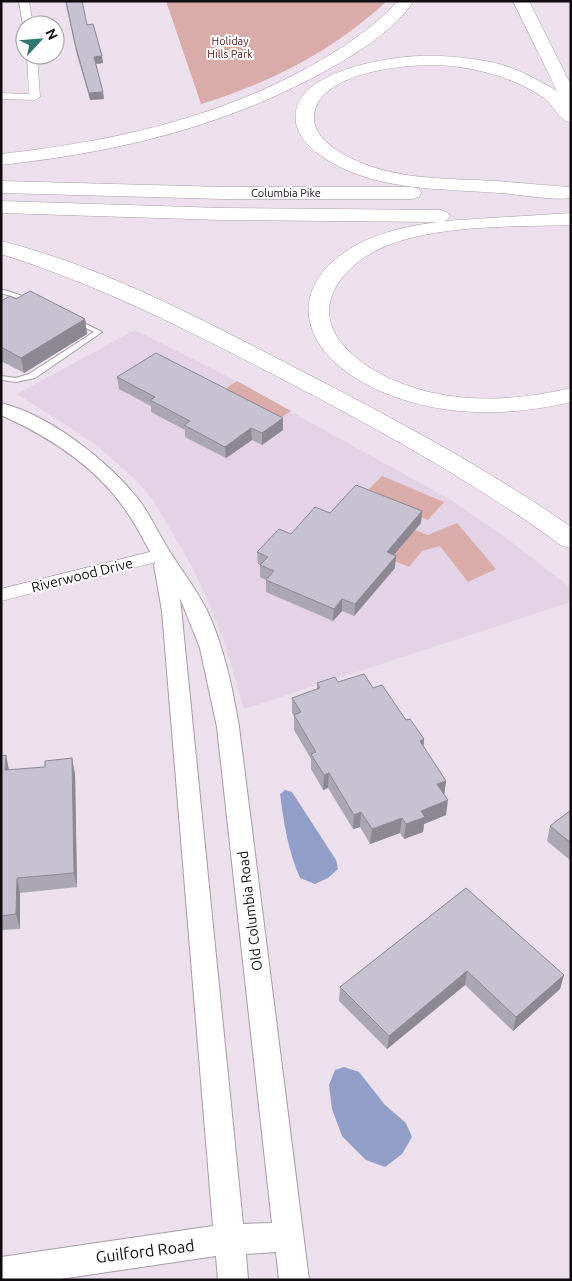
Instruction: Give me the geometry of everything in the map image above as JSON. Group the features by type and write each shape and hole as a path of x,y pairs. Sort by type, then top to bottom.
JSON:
{"highway":[{"path":"1,160 58,153 133,139 236,108 293,83 343,54 386,22 407,1"},
{"path":"521,1 548,53 571,104"},
{"path":"529,1 571,82"},
{"path":"570,193 436,184 387,177 369,172 351,165 319,146 310,136 305,125 304,114 308,102 316,93 340,77 373,66 411,61 434,61 455,62 494,69 526,80 552,94 560,101 571,118"},
{"name":"Columbia Pike","path":"1,187 225,193 570,193"},
{"name":"Columbia Pike","path":"1,207 212,214 571,218"},
{"path":"571,218 468,225 433,229 387,239 354,255 330,276 323,287 318,316 329,342 341,355 359,370 406,392 460,404 492,406 522,405 571,395"},
{"path":"1,247 66,269 120,291 265,361 432,449 535,513 571,540"}],"street":[{"path":"24,1 26,15"},
{"path":"1,96 35,97 33,65"},
{"name":"Old Columbia Road","path":"1,408 36,423 62,439 104,471 134,507 193,604 210,645 228,727 294,1280"},
{"name":"Old Columbia Road","path":"162,555 172,611 233,1280"},
{"name":"Riverwood Drive","path":"1,595 162,555"},
{"name":"Guilford Road","path":"1,1272 230,1240 290,1237"}],"lane":[{"path":"1,290 37,302"},
{"path":"16,303 24,299"},
{"path":"1,378 16,380 32,376 99,332 72,319"}],"shaded area":[{"path":"135,330 221,373 451,500 502,535 571,588 571,602 244,709 224,641 207,599 191,565 153,500 137,481 94,443 17,394"}],"green space":[{"name":"Holiday Hills Park","path":"166,1 387,1 344,36 300,63 252,86 201,104"},
{"path":"237,381 291,411 272,424 216,395"},
{"path":"382,476 444,502 428,520 365,493"},
{"path":"457,523 496,569 468,582 440,546 422,551 409,567 390,559 415,530 428,535"}],"water":[{"path":"285,790 292,792 336,860 338,869 328,878 315,884 300,878 292,858 280,794"},
{"path":"344,1067 359,1072 385,1105 406,1123 412,1137 402,1154 385,1167 366,1160 342,1136 332,1109 329,1085 335,1070"}],"building":[{"path":"66,1 82,1 87,25 93,24 102,56 94,57 103,92 89,93 76,48"},
{"path":"30,291 85,319 21,358 1,347 1,301 10,296 16,299"},
{"path":"156,353 283,418 262,433 251,428 225,447 184,425 190,421 150,400 155,397 117,377"},
{"path":"356,485 422,511 387,552 396,556 355,604 342,599 334,609 266,580 274,571 260,565 268,557 257,552 279,529 291,534 315,507 330,513"},
{"path":"364,674 373,688 382,685 406,720 410,719 424,739 420,741 446,781 437,784 448,800 421,811 425,817 406,824 402,818 372,829 361,812 354,815 329,773 324,775 311,754 316,752 294,715 301,712 292,698 320,688 317,683 335,677 338,682"},
{"path":"6,755 5,770 45,767 45,761 72,758 74,873 17,878 16,914 1,916 1,756"},
{"path":"571,810 571,843 550,826"},
{"path":"466,888 564,975 516,1017 467,971 389,1036 340,987"}]}
